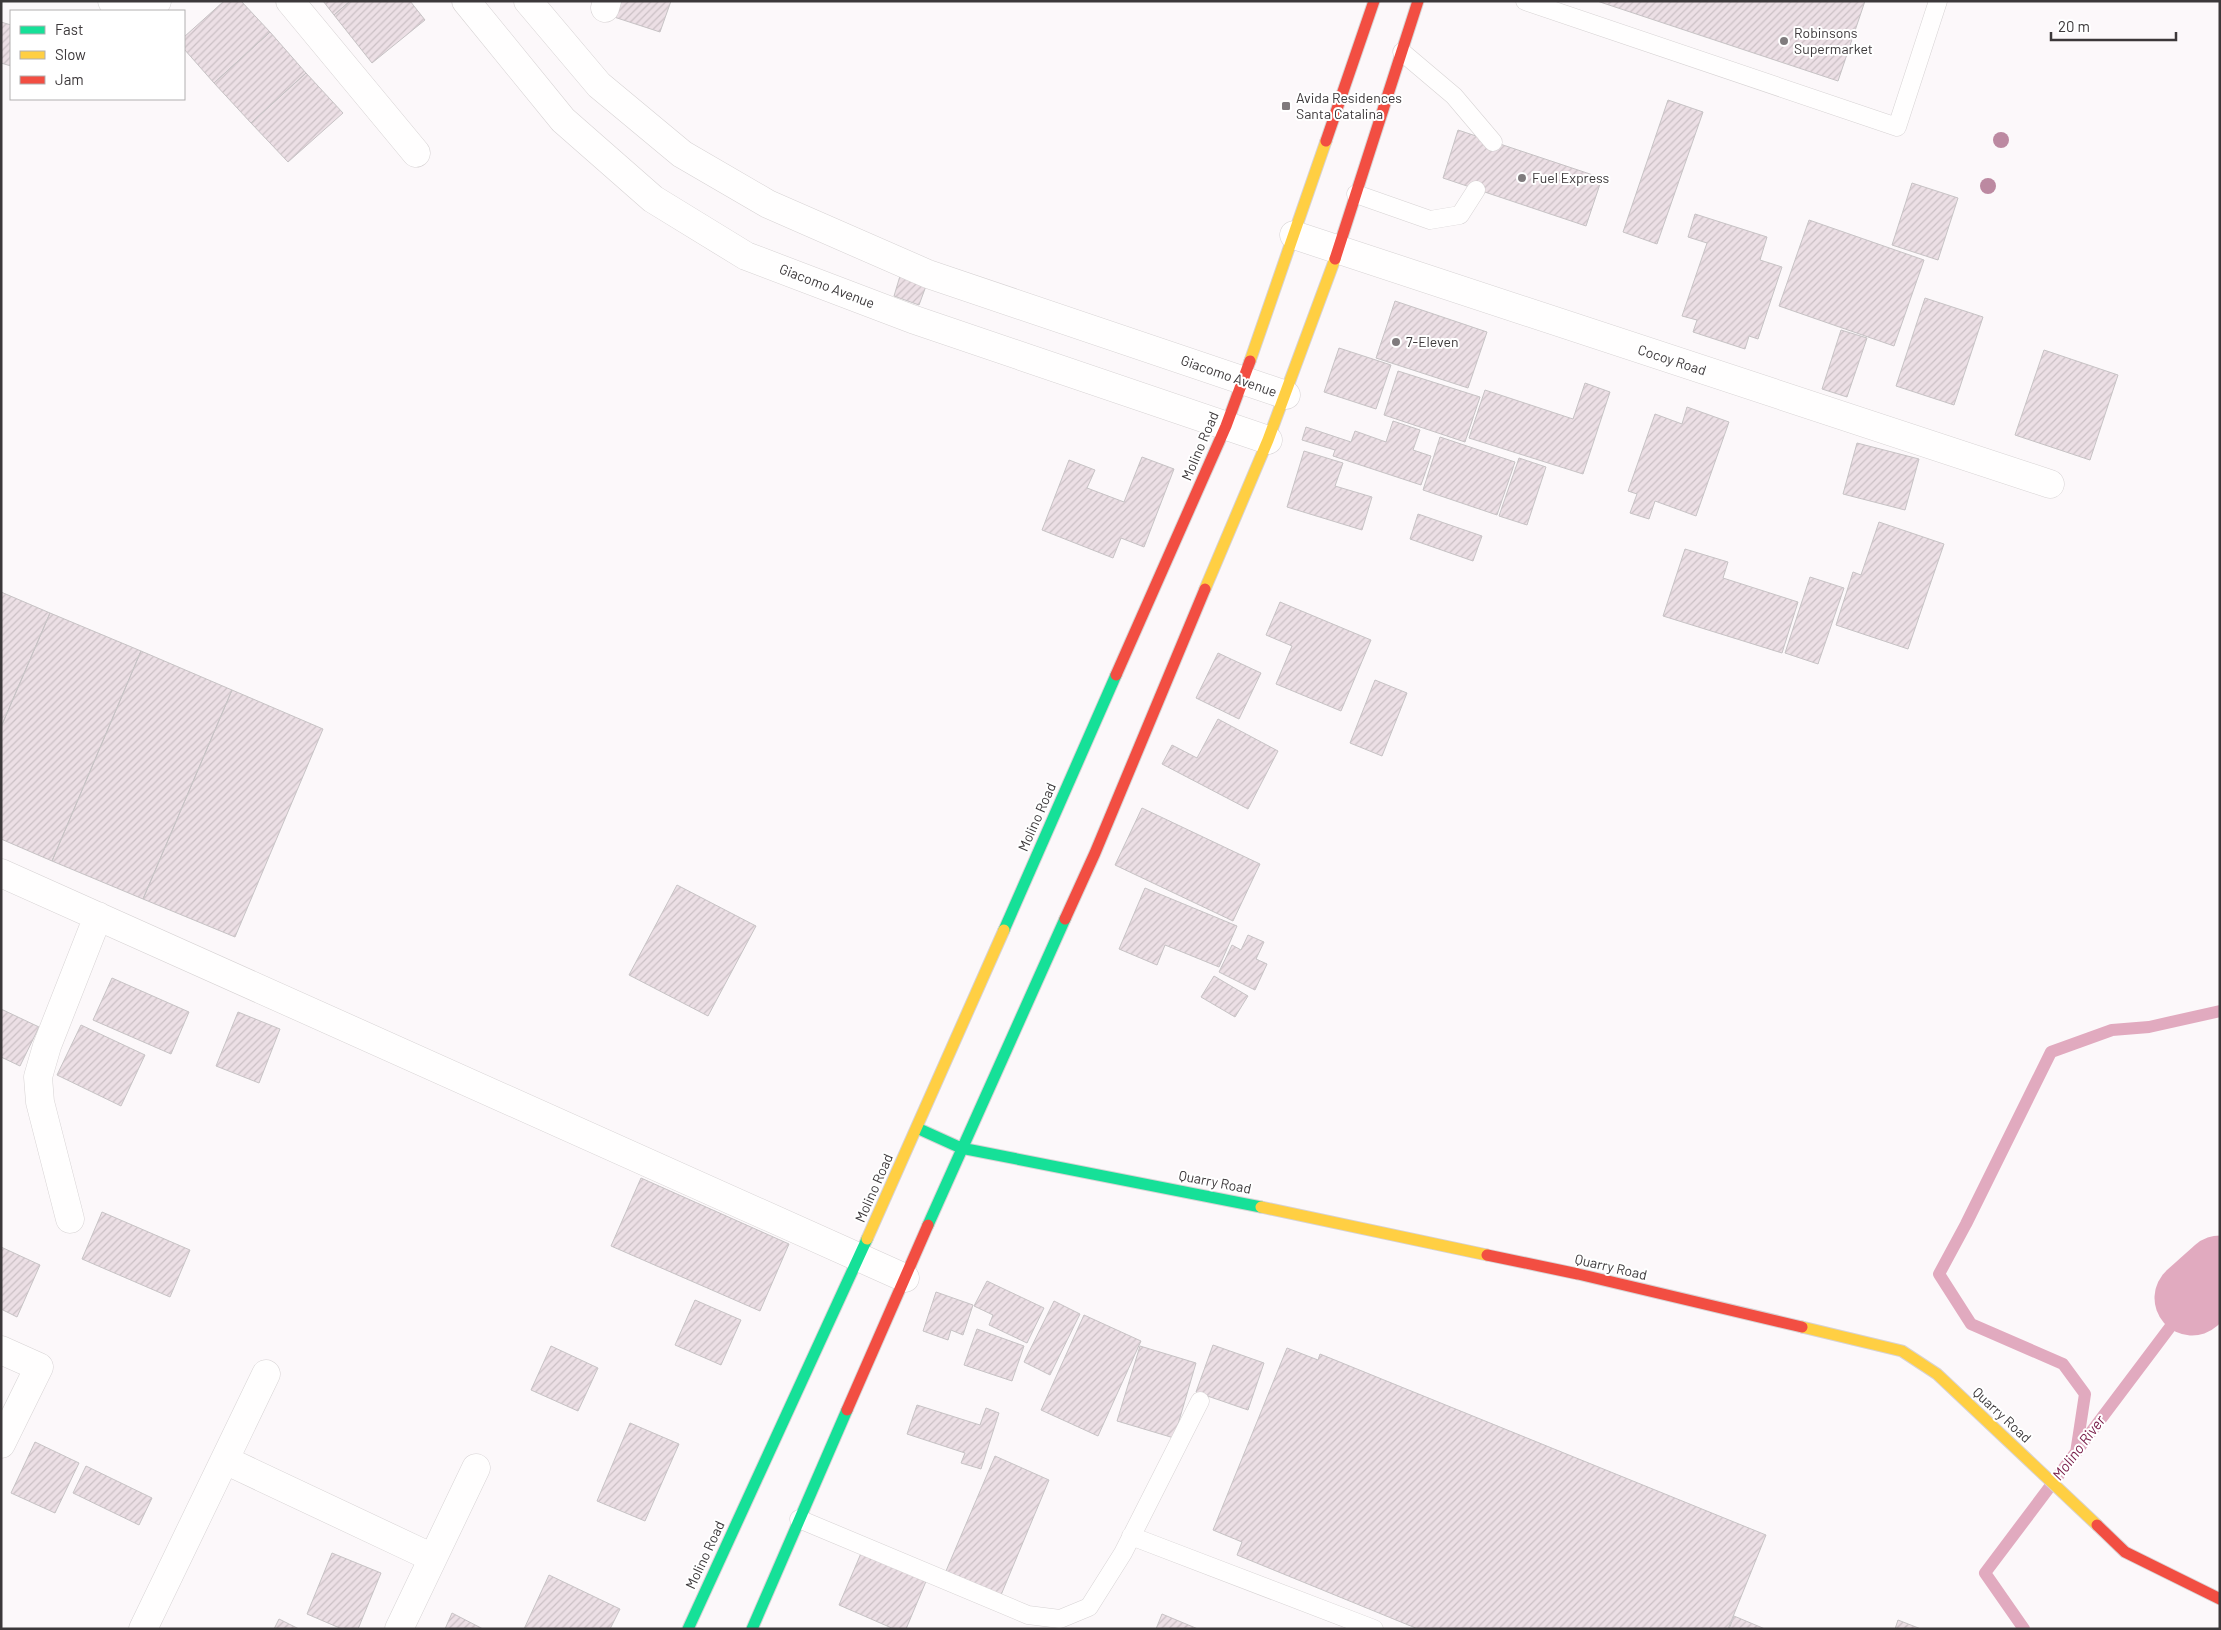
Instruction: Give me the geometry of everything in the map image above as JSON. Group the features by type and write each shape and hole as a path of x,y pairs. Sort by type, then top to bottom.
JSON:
{"main road":[{"name":"Molino Road","path":"688,1629 859,1258 1226,426 1374,1"},
{"path":"752,1629 961,1148 1095,853 1268,440 1338,250 1418,1"},
{"name":"Quarry Road","path":"917,1128 961,1148 1218,1198 1568,1272 1902,1351 1937,1374 2125,1552 2220,1599"}],"street":[{"path":"112,1 143,10 157,1"},
{"path":"290,1 416,152"},
{"name":"Giacomo Avenue","path":"466,1 563,120 653,199 746,256 912,319 1268,440"},
{"name":"Giacomo Avenue","path":"528,1 599,85 682,154 768,204 928,274 1286,395"},
{"name":"Cocoy Road","path":"1294,235 2050,484"},
{"path":"1,873 905,1278"},
{"path":"70,1218 40,1102 38,1078 47,1046 98,916"},
{"path":"1,1350 39,1367 1,1444"},
{"path":"143,1629 266,1374"},
{"path":"225,1460 433,1558"},
{"path":"399,1629 476,1468"}],"lane":[{"path":"1525,1 1897,127 1938,1"},
{"path":"1402,52 1454,96 1493,142"},
{"path":"1356,194 1430,220 1460,215 1476,190"},
{"path":"800,1519 1028,1615 1060,1618 1090,1607 1131,1536 1200,1401"},
{"path":"1131,1536 1374,1629"}],"building":[{"path":"224,1 241,1 270,32 214,83 185,50 185,36"},
{"path":"323,1 350,1 334,15"},
{"path":"350,1 410,1 425,20 372,63 334,15"},
{"path":"616,1 671,1 660,32 611,16"},
{"name":"Robinsons Supermarket","path":"1597,1 1865,1 1838,81"},
{"path":"1,22 10,25 10,66 1,63"},
{"path":"270,32 306,73 251,123 214,83"},
{"path":"306,73 343,113 288,162 251,123"},
{"path":"1668,100 1703,112 1657,244 1623,232"},
{"name":"Fuel Express","path":"1458,130 1602,178 1586,226 1443,178"},
{"path":"1912,183 1958,198 1938,260 1892,245"},
{"path":"1695,214 1767,237 1760,260 1782,267 1758,339 1749,336 1745,349 1693,332 1697,320 1682,316 1707,243 1688,237"},
{"path":"1809,220 1924,260 1894,346 1779,306"},
{"path":"900,276 926,286 919,305 894,296"},
{"path":"1925,298 1983,317 1954,405 1896,386"},
{"path":"1395,301 1487,332 1468,388 1376,358"},
{"path":"1841,330 1867,338 1847,397 1822,389"},
{"path":"1339,348 1391,365 1376,409 1324,392"},
{"path":"2044,350 2118,375 2090,460 2015,435"},
{"path":"1398,371 1480,397 1465,442 1384,415"},
{"path":"1585,383 1610,392 1583,474 1469,438 1485,390 1573,419"},
{"path":"1687,407 1729,422 1696,516 1655,501 1649,519 1630,513 1637,494 1628,491 1655,414 1682,424"},
{"path":"1393,421 1420,430 1413,450 1431,456 1421,485 1333,456 1335,450 1302,440 1306,427 1351,442 1355,431 1386,442"},
{"path":"1440,437 1515,462 1497,515 1423,490"},
{"path":"1857,443 1919,459 1905,510 1843,494"},
{"path":"1304,451 1343,463 1335,486 1372,497 1362,530 1287,507"},
{"path":"1142,457 1174,469 1144,547 1121,538 1113,558 1042,530 1069,460 1095,470 1087,488 1124,502"},
{"path":"1519,458 1546,467 1527,525 1499,516"},
{"path":"1418,514 1482,536 1473,561 1410,539"},
{"path":"1879,522 1944,544 1908,649 1836,625 1853,572 1861,575"},
{"path":"1685,549 1728,562 1723,578 1798,602 1782,653 1663,616"},
{"path":"1810,577 1844,588 1818,664 1785,653"},
{"path":"1,592 50,613 1,727"},
{"path":"1280,602 1371,640 1341,711 1276,684 1292,646 1266,635"},
{"path":"50,613 141,651 52,861 1,839 1,727"},
{"path":"141,651 232,690 143,899 52,861"},
{"path":"1218,653 1261,673 1239,719 1196,698"},
{"path":"1375,680 1407,693 1382,756 1350,743"},
{"path":"232,690 323,729 235,937 143,899"},
{"path":"1218,719 1278,751 1248,809 1162,764 1172,745 1197,758"},
{"path":"1142,808 1260,864 1233,921 1115,865"},
{"path":"677,885 756,926 708,1016 629,975"},
{"path":"1145,888 1237,926 1219,967 1165,945 1157,965 1119,949"},
{"path":"1248,935 1264,942 1256,959 1267,964 1255,990 1219,972 1232,945 1241,950"},
{"path":"1214,976 1248,996 1235,1017 1201,997"},
{"path":"112,978 189,1012 171,1054 93,1020"},
{"path":"1,1009 39,1027 20,1066 1,1057"},
{"path":"238,1012 280,1029 259,1083 216,1066"},
{"path":"81,1025 145,1055 121,1106 57,1075"},
{"path":"641,1178 789,1244 760,1311 611,1246"},
{"path":"102,1212 190,1250 170,1297 82,1259"},
{"path":"1,1247 40,1265 17,1317 1,1309"},
{"path":"987,1281 1044,1308 1027,1343 989,1325 993,1315 974,1306"},
{"path":"936,1292 973,1305 963,1335 951,1330 948,1340 923,1331"},
{"path":"695,1300 741,1320 721,1365 675,1345"},
{"path":"1054,1301 1080,1314 1050,1375 1024,1362"},
{"path":"1084,1315 1141,1341 1098,1436 1041,1410"},
{"path":"977,1329 1024,1346 1012,1381 964,1365"},
{"path":"1213,1345 1264,1363 1248,1410 1196,1392"},
{"path":"551,1346 598,1368 578,1411 531,1390"},
{"path":"1140,1346 1196,1363 1174,1438 1117,1421"},
{"path":"1287,1348 1318,1360 1320,1354 1766,1535 1728,1629 1418,1629 1237,1555 1242,1542 1213,1530"},
{"path":"917,1405 980,1425 986,1408 999,1413 981,1469 961,1463 965,1453 907,1434"},
{"path":"630,1423 679,1444 645,1521 597,1501"},
{"path":"35,1442 79,1463 55,1513 11,1493"},
{"path":"995,1456 1049,1480 1001,1595 946,1571"},
{"path":"86,1466 152,1498 139,1525 73,1493"},
{"path":"862,1551 927,1579 906,1629 894,1629 839,1605"},
{"path":"332,1553 381,1573 358,1629 342,1629 307,1614"},
{"path":"549,1575 620,1609 610,1629 524,1629"},
{"path":"452,1613 483,1629 445,1629"},
{"path":"1162,1614 1198,1629 1156,1629"},
{"path":"1734,1616 1765,1629 1729,1629"},
{"path":"279,1619 299,1629 274,1629"},
{"path":"1898,1620 1921,1629 1895,1629"}],"waterway":[{"path":"2076,1453 2085,1394 2063,1364 1971,1324 1939,1274 1966,1224 2051,1052 2112,1030 2149,1027 2220,1011"},
{"name":"Molino River","path":"2192,1298 2220,1273"},
{"name":"Molino River","path":"2024,1629 1985,1573 2192,1298"}],"traffic: fast":[{"path":"1004,930 1116,675"},
{"path":"928,1225 1065,919"},
{"path":"917,1128 961,1148 1261,1207"},
{"path":"688,1629 867,1239"},
{"path":"752,1629 847,1410"}],"traffic: slow":[{"path":"1250,361 1326,141"},
{"path":"1205,589 1268,440 1335,259"},
{"path":"867,1239 1004,930"},
{"path":"1261,1207 1487,1255"},
{"path":"1802,1327 1902,1351 1937,1374 2097,1525"}],"traffic: jam":[{"path":"1326,141 1374,1"},
{"path":"1335,259 1418,1"},
{"path":"1116,675 1226,426 1250,361"},
{"path":"1065,919 1095,853 1205,589"},
{"path":"847,1410 928,1225"},
{"path":"1487,1255 1578,1274 1802,1327"},
{"path":"2097,1525 2125,1552 2220,1599"}],"place":[{"name":"Robinsons Supermarket","path":"1784,41"},
{"name":"Avida Residences Santa Catalina","path":"1286,106"},
{"name":"Fuel Express","path":"1522,178"},
{"name":"7-Eleven","path":"1396,342"}]}
